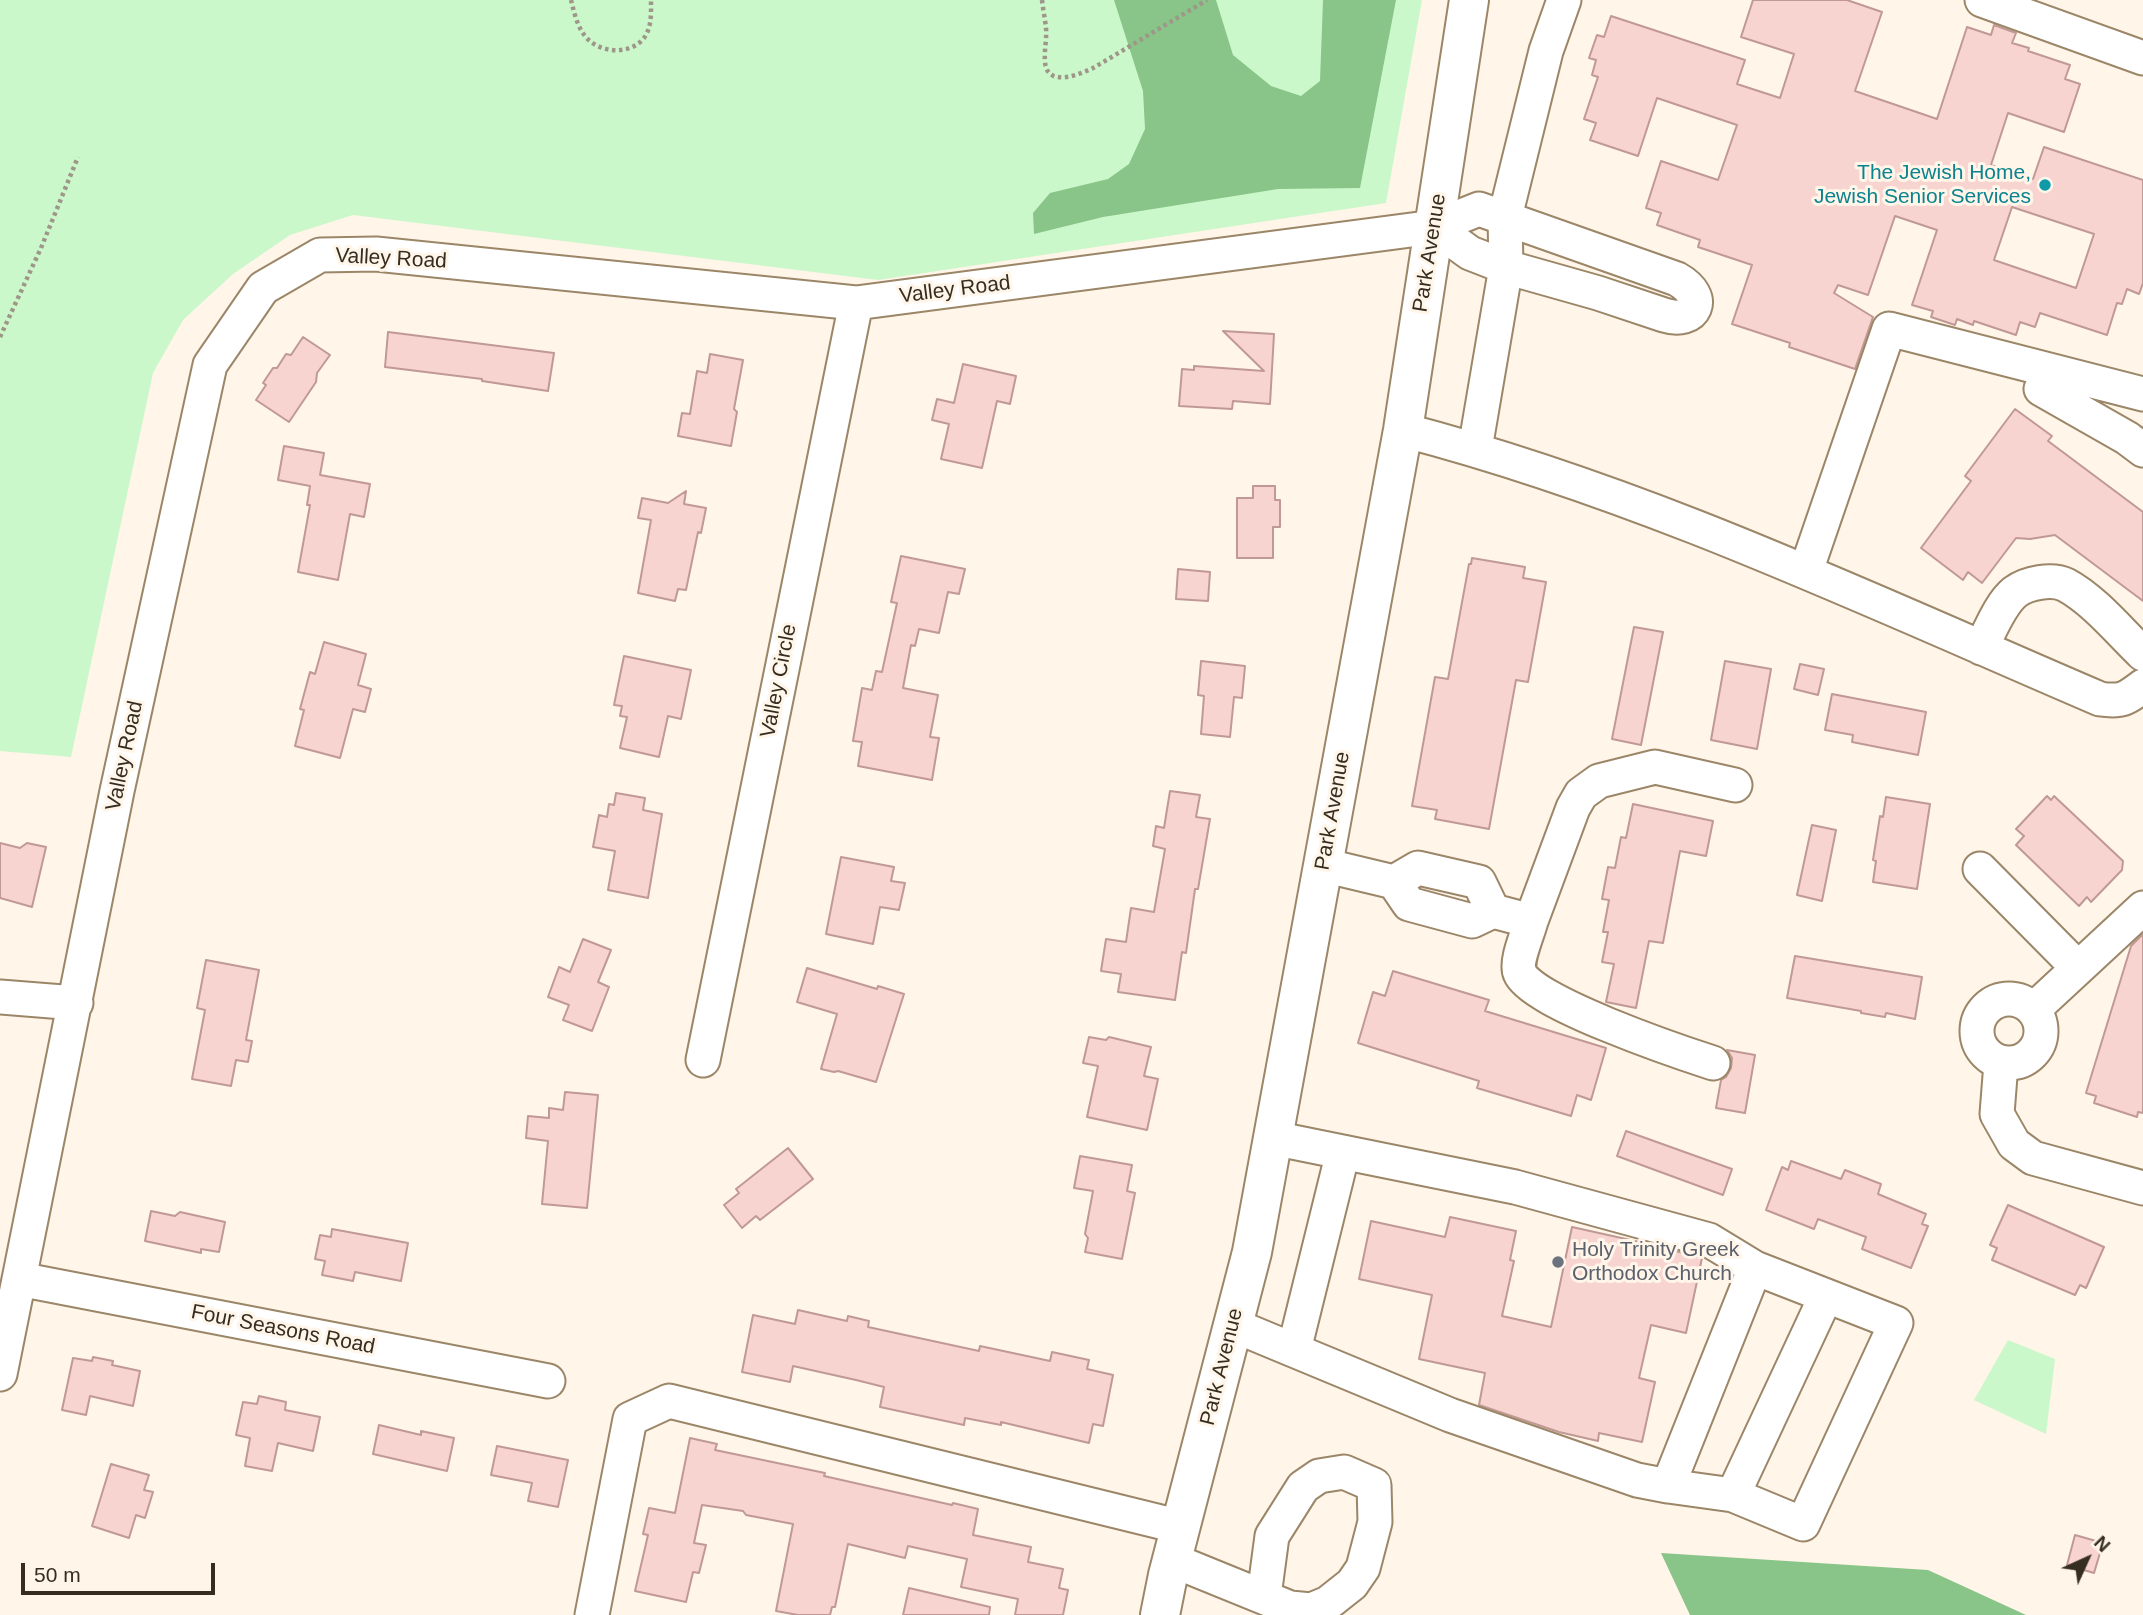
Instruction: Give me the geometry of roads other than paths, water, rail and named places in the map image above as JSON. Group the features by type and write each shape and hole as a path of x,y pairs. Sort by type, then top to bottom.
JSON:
{"main road":[{"name":"Park Avenue","path":"1160,1615 1252,1252 1403,430 1469,0"}],"street":[{"path":"1475,449 1506,267 1505,217 1546,51 1564,0"},
{"path":"1982,0 2143,58"},
{"name":"Valley Road","path":"0,1374 117,791 210,365 263,288 320,255 376,254 856,303 1434,227 1479,209 1677,279 1692,289 1696,296 1696,305 1683,317 1673,318 1506,267"},
{"path":"1434,227 1470,253 1506,267"},
{"name":"Valley Circle","path":"703,1060 856,303"},
{"path":"1806,571 1889,329 2143,394"},
{"path":"2040,389 2143,450"},
{"path":"1403,430 1475,449 1629,500 1806,571 2100,699 2117,701 2143,686"},
{"path":"1982,648 2000,611 2015,592 2039,582 2064,584 2092,604 2143,654"},
{"path":"1713,1063 1646,1041 1580,1013 1530,985 1520,976 1518,966 1531,921 1573,807 1581,794 1599,782 1655,767 1735,785"},
{"path":"1323,865 1394,882 1418,868 1479,882 1493,911 1531,921"},
{"path":"1980,869 2078,968"},
{"path":"2033,1010 2143,908"},
{"path":"0,997 76,1003"},
{"path":"2010,999 2019,1000 2033,1010 2041,1029 2036,1049 2029,1056 2020,1062 2001,1063 1983,1051 1976,1031 1983,1011 1992,1004 2010,999"},
{"path":"2001,1063 1997,1114 2014,1144 2033,1158 2143,1188"},
{"path":"1233,1325 1450,1415 1637,1480 1733,1495 1803,1524 1896,1323 1755,1268 1709,1240 1515,1187 1273,1138"},
{"path":"1294,1350 1343,1152"},
{"path":"1668,1486 1755,1268"},
{"name":"Four Seasons Road","path":"19,1279 548,1381"},
{"path":"1733,1495 1826,1296"},
{"path":"592,1615 630,1419 669,1401 1177,1544 1264,1597"}],"place":[{"name":"The Jewish Home, Jewish Senior Services","path":"2045,185"},
{"name":"Holy Trinity Greek Orthodox Church","path":"1558,1262"}]}
